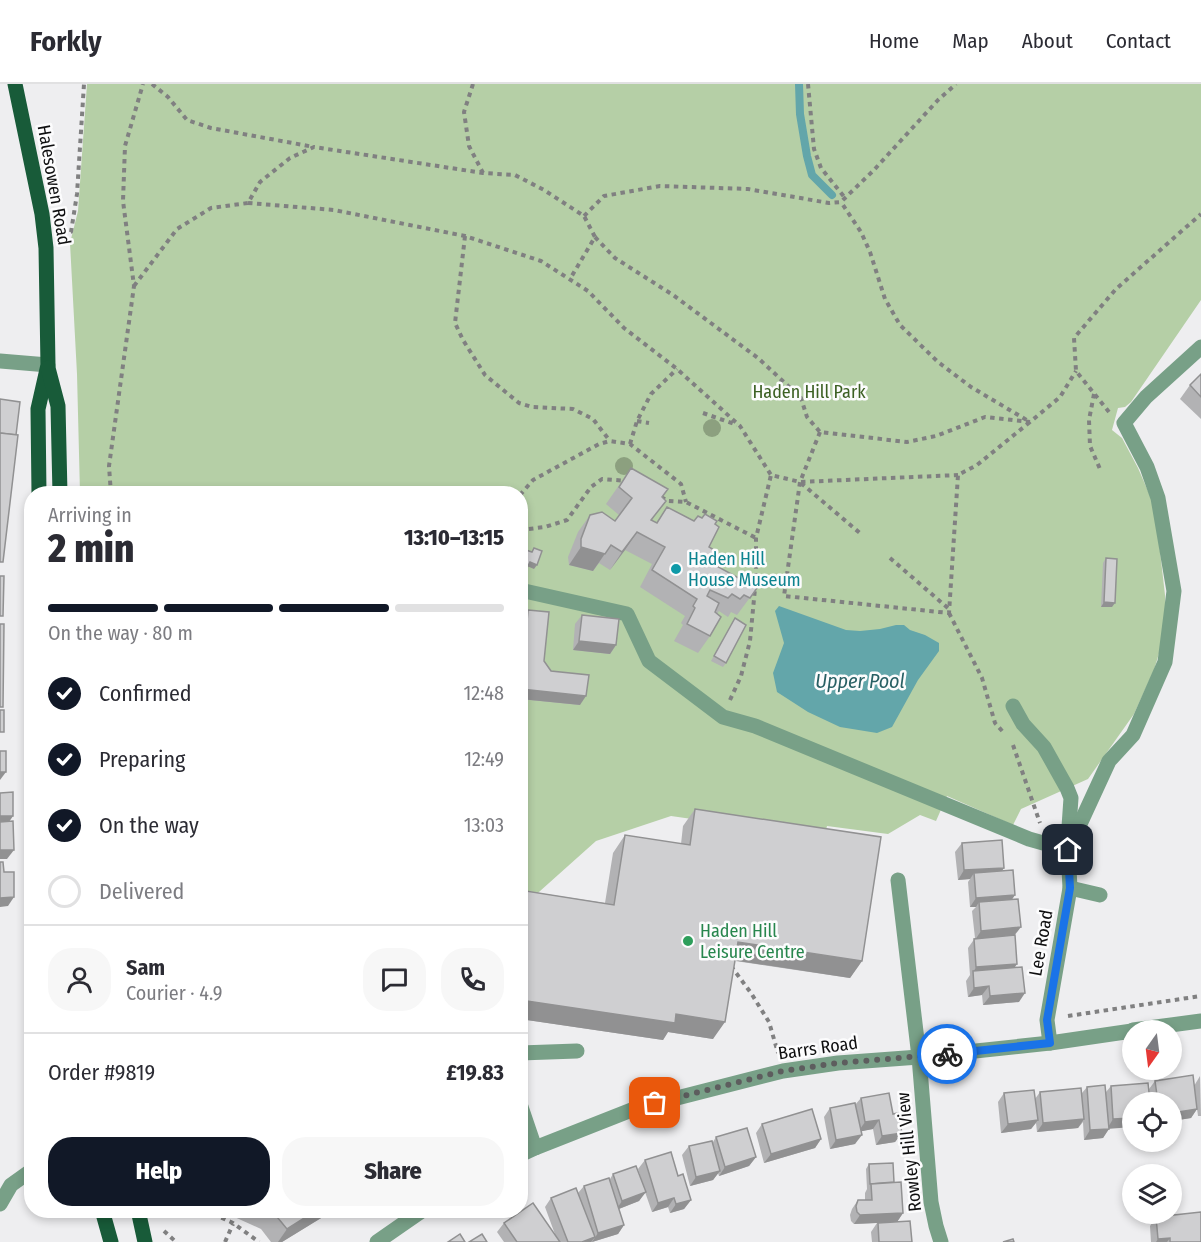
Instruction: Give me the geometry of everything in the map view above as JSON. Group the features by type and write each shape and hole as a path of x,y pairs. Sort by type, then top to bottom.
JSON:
{"main road":[{"name":"Halesowen Road","path":"15,84 42,214 46,248 48,365 58,406 60,486"},
{"name":"Halesowen Road","path":"39,486 38,409 48,365"},
{"path":"104,1218 111,1242"},
{"path":"140,1218 145,1242"}],"street":[{"path":"528,592 627,614 649,661 723,717 754,726 1029,839 1068,850 1109,761 1133,735 1165,663 1174,591 1160,509 1148,466 1124,423 1146,398 1201,347"},
{"path":"0,361 48,365"},
{"name":"Lee Road","path":"1013,706 1023,724 1044,747 1071,798 1068,850 1070,888 1047,1020 1050,1043"},
{"name":"Rowley Hill View","path":"898,880 919,1057 932,1202 941,1242"},
{"path":"1070,888 1100,895"},
{"name":"Barrs Road","path":"1182,1024 1201,1021"},
{"name":"Barrs Road","path":"528,1151 634,1109 783,1071 838,1063 1050,1043 1122,1033"},
{"path":"528,1053 577,1051"},
{"path":"528,1127 535,1148"},
{"path":"0,1204 11,1185 24,1176"},
{"path":"377,1242 412,1218"}],"path":[{"path":"46,248 71,232 77,194 84,84"},
{"path":"110,486 109,466 134,286 123,201 125,146 143,84"},
{"path":"152,84 168,97 187,120 211,128 314,147 483,173 515,175 544,190 584,216 596,237 615,258 673,295 758,358 801,398 807,417 820,432 907,442 936,436 985,417 1030,422"},
{"path":"473,84 464,112 469,146 483,173"},
{"path":"808,84 814,149 821,168 845,198"},
{"path":"584,216 604,195 660,186 748,189 829,203 841,202 956,84"},
{"path":"248,203 260,183 290,158 314,147"},
{"path":"841,202 861,232 885,299 900,326 938,362 971,387 1030,422"},
{"path":"134,286 177,228 211,208 248,203 334,210 465,236 541,261 588,291 624,328 677,369 740,426 771,475 800,482 958,475 977,465 1060,397 1076,371 1074,338 1116,290 1201,214"},
{"path":"465,236 455,323 485,375 519,403 532,407 573,409 593,419 610,441"},
{"path":"570,279 596,237"},
{"path":"630,444 637,421 651,394 677,369"},
{"path":"1076,371 1115,419 1124,423"},
{"path":"1094,393 1089,420 1090,446 1101,469"},
{"path":"704,413 740,426"},
{"path":"637,421 649,423"},
{"path":"820,432 800,482 784,596 949,613 958,475"},
{"path":"528,486 533,480 599,444 610,441 630,444 681,484 686,502"},
{"path":"723,717 741,676 750,641 756,578 756,538 771,475"},
{"path":"528,529 545,527 567,520 591,487 602,479 631,481"},
{"path":"800,482 861,534"},
{"path":"659,496 668,501 686,502 756,538"},
{"path":"890,558 949,609"},
{"path":"756,578 786,581"},
{"path":"725,959 751,993 769,1022 783,1071"},
{"path":"1047,1020 1201,996"},
{"path":"222,1218 259,1242"},
{"path":"225,1242 233,1223"},
{"path":"163,1230 176,1242"}],"green space":[{"name":"Haden Hill Park","path":"87,84 1201,84 1201,300 1131,402 1125,407 1118,408 1112,430 1122,438 1138,468 1151,498 1158,534 1165,595 1166,630 1154,670 1134,714 1088,779 1021,809 1013,825 947,796 936,821 920,815 888,834 827,826 824,838 671,816 596,841 528,900 528,486 80,486 70,243 78,211"}],"water":[{"name":"Upper Pool","path":"779,606 846,630 860,631 904,625 939,643 939,651 918,680 892,727 877,733 840,727 808,712 777,692 773,673 784,643 775,611"}],"building":[{"path":"1201,374 1201,397 1190,385"},
{"path":"0,399 20,402 16,435 0,433"},
{"path":"0,433 18,435 3,562 0,562"},
{"path":"631,468 668,489 662,497 666,501 651,520 657,523 667,507 694,521 698,516 702,518 705,514 717,521 715,524 719,527 709,547 714,550 715,557 711,563 757,588 750,598 744,595 740,599 732,594 728,598 710,590 707,596 719,603 715,612 721,617 710,636 687,624 697,599 652,570 665,547 637,532 622,552 611,545 605,554 581,547 581,539 590,515 602,512 615,521 632,498 619,487"},
{"path":"534,548 542,551 537,565 530,562 528,566 528,551 532,552"},
{"path":"1106,558 1117,559 1115,603 1104,602"},
{"path":"0,576 4,576 3,616 0,616"},
{"path":"528,610 549,612 544,661 551,671 589,675 586,696 528,690"},
{"path":"582,615 619,619 616,645 579,641"},
{"path":"735,618 746,625 726,663 714,656"},
{"path":"0,624 4,624 3,707 0,707"},
{"path":"0,710 4,710 4,732 0,732"},
{"path":"0,751 6,751 6,772 0,772"},
{"path":"13,792 13,816 0,816 0,793"},
{"name":"Haden Hill Leisure Centre","path":"695,809 881,837 862,961 738,942 725,1022 676,1014 675,1023 528,1001 528,891 614,905 625,835 690,845"},
{"path":"13,821 14,850 0,850 0,822"},
{"path":"1002,840 1004,868 964,870 962,843"},
{"path":"0,862 3,862 4,872 14,872 14,897 0,898"},
{"path":"1013,870 1015,895 976,898 974,873"},
{"path":"1018,899 1021,927 981,931 979,902"},
{"path":"1015,935 1017,964 976,967 974,939"},
{"path":"1022,967 1025,993 990,996 989,986 974,988 973,971"},
{"path":"1193,1075 1197,1109 1182,1111 1182,1092 1157,1092 1155,1081 1182,1080 1182,1077"},
{"path":"1148,1083 1149,1092 1122,1092 1122,1119 1113,1119 1111,1086"},
{"path":"1105,1085 1109,1129 1090,1130 1087,1087"},
{"path":"1081,1088 1084,1119 1043,1123 1040,1092"},
{"path":"1034,1090 1038,1120 1008,1124 1004,1093"},
{"path":"889,1093 893,1114 898,1113 902,1133 882,1136 879,1120 865,1122 861,1098"},
{"path":"855,1103 862,1135 836,1140 830,1108"},
{"path":"812,1109 821,1139 771,1154 762,1124"},
{"path":"747,1128 756,1157 725,1167 716,1137"},
{"path":"712,1141 720,1171 696,1177 689,1146"},
{"path":"671,1152 678,1176 683,1174 691,1200 676,1204 674,1198 658,1203 645,1160"},
{"path":"893,1163 894,1182 870,1184 869,1164"},
{"path":"636,1166 646,1192 622,1201 613,1174"},
{"path":"609,1178 624,1225 598,1233 584,1186"},
{"path":"901,1182 903,1213 860,1215 857,1212 858,1200 872,1200 871,1184"},
{"path":"576,1188 595,1237 582,1242 568,1242 551,1198"},
{"path":"533,1203 560,1242 517,1242 504,1223 511,1218 528,1218 528,1206"},
{"path":"1201,1212 1201,1242 1170,1242 1170,1238 1158,1239 1157,1224 1182,1224 1182,1214"},
{"path":"278,1218 304,1218 287,1229"},
{"path":"910,1221 912,1242 879,1242 878,1223"},
{"path":"460,1234 465,1242 448,1242"},
{"path":"482,1234 487,1242 469,1242"}],"waterway":[{"path":"799,84 800,114 812,175 832,195"}],"way so far":[{"path":"655,1103 783,1071 838,1063 947,1054"}],"place":[{"name":"Haden Hill House Museum","path":"676,569"},
{"name":"Haden Hill Leisure Centre","path":"688,941"}],"route":[{"path":"947,1054 1050,1043 1047,1020 1070,888 1068,850"}]}
